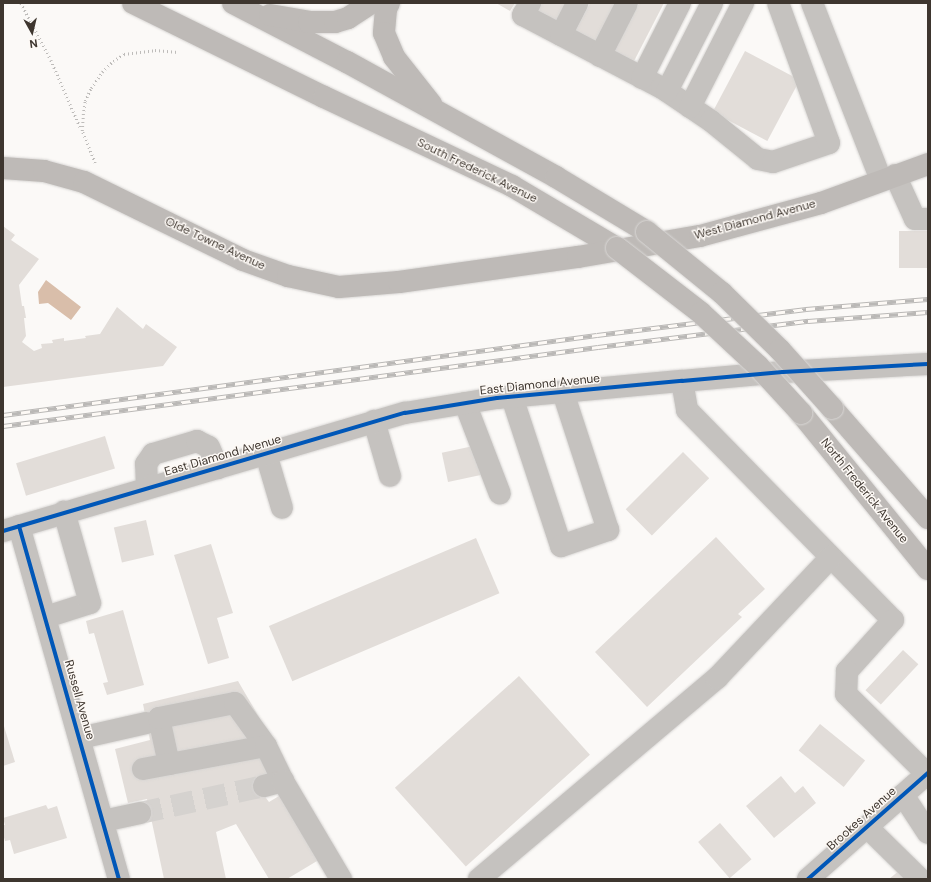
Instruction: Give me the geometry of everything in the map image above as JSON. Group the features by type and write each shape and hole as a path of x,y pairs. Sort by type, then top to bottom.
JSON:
{"main road":[{"name":"South Frederick Avenue","path":"132,3 324,97 512,186 618,248 701,313 758,366 801,414"},
{"path":"240,7 309,22 335,22 348,18 371,3"},
{"path":"389,3 386,9 384,33 394,57 437,111"},
{"path":"240,7 347,62 437,111 556,177 647,232 722,293 780,350 928,518"},
{"name":"West Diamond Avenue","path":"578,257 700,236 822,203 928,164"},
{"name":"Olde Towne Avenue","path":"3,168 44,171 84,182 243,260 288,276 339,286 399,282 578,257"},
{"name":"North Frederick Avenue","path":"801,414 928,569"}],"street":[{"path":"530,3 523,15 667,91 711,121 758,160 773,162 829,143 778,3"},
{"path":"561,35 577,3"},
{"path":"600,56 627,3"},
{"path":"642,78 680,3"},
{"path":"667,91 712,3"},
{"path":"690,106 743,3"},
{"path":"812,3 888,178 915,219 928,219"},
{"name":"East Diamond Avenue","path":"11,528 405,413 465,403 563,392 783,372 928,364"},
{"path":"682,381 687,410 893,620 848,671 846,694 927,774"},
{"path":"512,397 561,546 608,530 563,392"},
{"path":"465,403 500,494"},
{"path":"374,421 390,476"},
{"path":"147,488 146,464 153,454 197,441 209,447 218,468"},
{"path":"266,454 282,508"},
{"path":"46,617 90,603 64,512"},
{"name":"Russell Avenue","path":"11,528 46,617 119,879"},
{"path":"479,879 717,678 831,557"},
{"path":"169,764 158,718 235,703 266,746 274,785 341,879"},
{"path":"80,738 146,723"},
{"path":"143,769 266,746"},
{"name":"Brookes Avenue","path":"808,879 927,774"},
{"path":"903,795 928,833"},
{"path":"103,821 140,813"},
{"path":"867,827 920,879"}],"path":[{"path":"21,3 51,60 95,164"},
{"path":"82,131 85,100 98,77 114,61 124,54 138,51 155,50 178,52"}],"shaded area":[{"path":"46,280 81,307 71,320 48,303 39,304 38,292"}],"building":[{"path":"496,3 515,3 510,11"},
{"path":"541,3 566,3 555,24 535,14"},
{"path":"590,3 615,3 594,44 574,34"},
{"path":"639,3 664,3 632,65 612,55"},
{"path":"745,51 800,80 767,141 713,112"},
{"path":"3,226 15,235 11,240 39,259 19,285 22,306 24,306 26,318 24,318 26,336 22,342 34,351 42,348 41,344 53,343 52,340 64,338 64,341 86,338 85,336 100,334 117,307 143,329 146,324 177,347 163,366 3,387"},
{"path":"899,231 928,231 928,268 899,268"},
{"path":"105,436 115,469 26,496 16,463"},
{"path":"478,445 484,474 448,482 442,453"},
{"path":"683,452 709,478 652,535 626,509"},
{"path":"146,520 154,555 122,563 114,527"},
{"path":"716,537 765,589 738,614 742,617 647,707 595,652"},
{"path":"476,538 499,593 292,681 269,626"},
{"path":"211,544 233,613 217,618 229,658 208,664 174,555"},
{"path":"123,610 144,685 107,695 103,683 108,682 94,633 89,634 86,621"},
{"path":"903,650 918,664 881,705 865,690"},
{"path":"519,676 590,755 466,867 395,788"},
{"path":"238,681 289,769 261,776 266,798 269,802 284,793 322,858 287,879 269,879 236,824 216,832 226,879 164,879 147,799 128,803 115,749 150,740 143,704"},
{"path":"3,723 15,762 3,766"},
{"path":"820,724 865,761 844,787 799,750"},
{"path":"781,776 795,793 803,786 816,803 774,838 746,806"},
{"path":"46,805 48,809 57,806 67,838 14,854 10,840 5,841 3,825 5,825 3,818"},
{"path":"720,823 751,859 730,878 698,842"},
{"path":"900,870 908,879 889,879"}],"tunnel":[{"path":"140,813 264,786"}],"railway":[{"path":"3,415 597,335 806,309 928,299"},
{"path":"3,426 598,347 808,321 928,312"}],"cycle path":[{"path":"3,531 405,413 497,398 783,372 928,364"},
{"path":"19,526 119,879"},
{"path":"808,879 928,773"}]}
